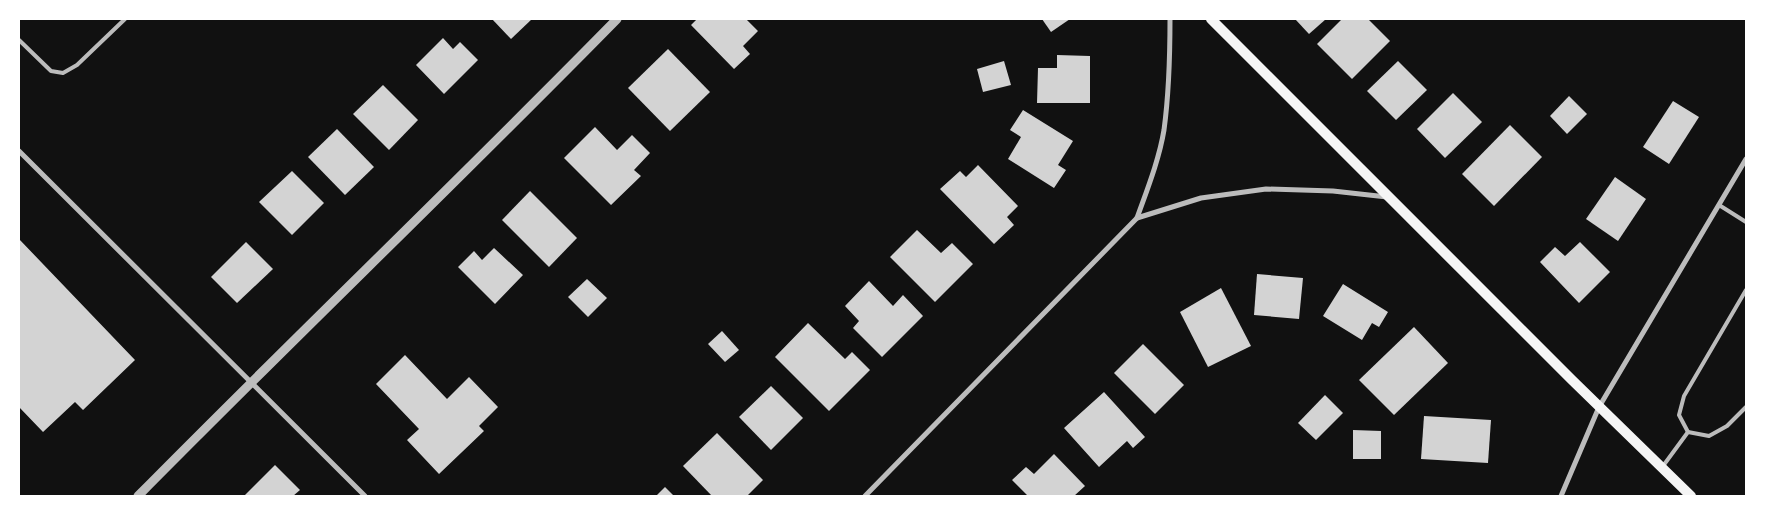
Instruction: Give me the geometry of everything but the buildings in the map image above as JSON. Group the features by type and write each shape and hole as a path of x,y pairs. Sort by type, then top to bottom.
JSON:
{"main road":[{"path":"1211,19 1599,407 1691,496"}],"street":[{"path":"138,496 251,382 504,134 617,19"},
{"path":"865,496 1137,218 1164,131 1170,58 1170,19"},
{"path":"19,151 365,496"},
{"path":"1560,496 1599,407 1746,159"},
{"path":"1137,218 1201,198 1266,189 1333,191 1390,197"}],"lane":[{"path":"19,40 51,71 62,74 77,65 125,19"},
{"path":"1719,205 1746,222"},
{"path":"1688,432 1679,415 1684,396 1746,290"},
{"path":"1688,432 1709,436 1727,426 1746,407"},
{"path":"1661,467 1688,432"}]}
